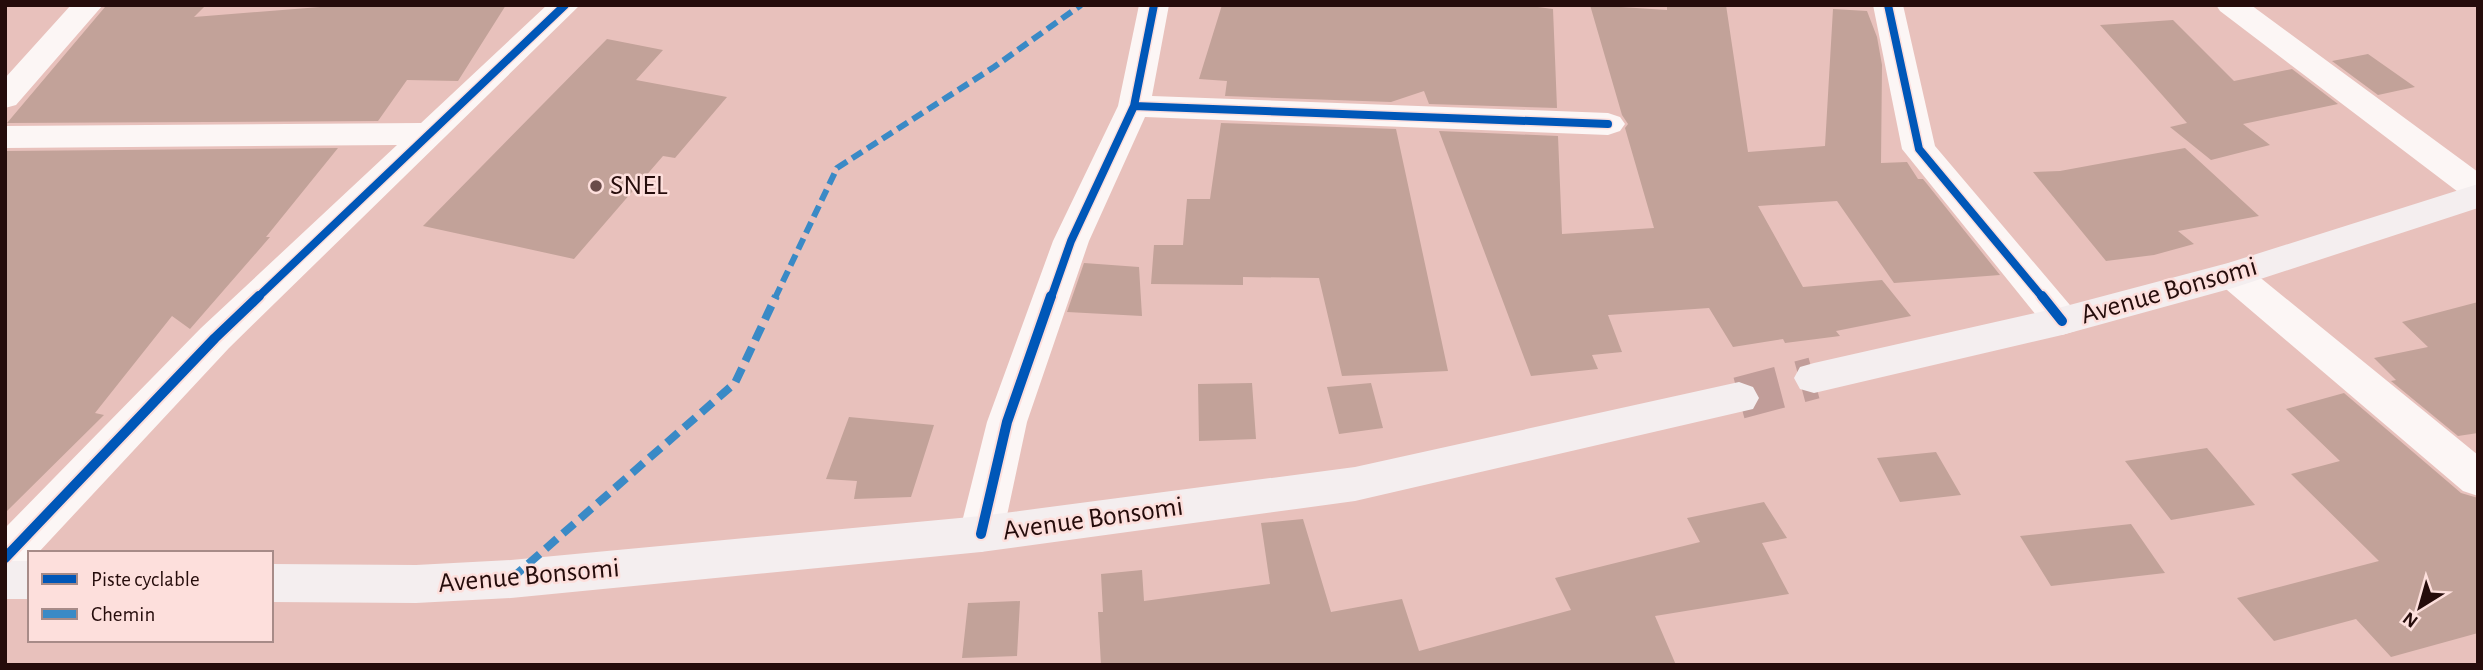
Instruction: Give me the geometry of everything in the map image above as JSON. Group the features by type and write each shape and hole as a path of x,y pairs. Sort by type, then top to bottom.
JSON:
{"main road":[{"name":"Avenue Bonsomi","path":"1814,378 2062,321 2233,275 2478,196"},
{"name":"Avenue Bonsomi","path":"273,583 416,584 511,579 981,534 1355,484 1739,398"},
{"path":"5,580 28,580"}],"street":[{"path":"5,98 88,5"},
{"path":"5,558 215,338 565,5"},
{"path":"981,534 1007,422 1067,254 1134,106 1154,5"},
{"path":"1888,5 1919,149 2062,321"},
{"path":"2231,5 2478,190"},
{"path":"1134,106 1608,124"},
{"path":"5,137 429,134"},
{"path":"2233,275 2478,480"}],"building":[{"path":"206,5 194,17 345,5 506,5 458,81 407,80 378,121 7,123 105,7"},
{"path":"1222,5 1523,5 1553,9 1557,108 1429,104 1424,91 1391,102 1225,96 1227,81 1199,79"},
{"path":"1590,5 1667,10 1667,5 1726,5 1748,152 1825,146 1833,9 1867,11 1877,37 1882,65 1881,163 1907,162 1918,179 1923,179 2000,275 1894,283 1837,201 1758,206 1803,287 1882,280 1911,316 1836,331 1840,336 1785,343 1783,339 1733,347 1709,308 1608,315 1622,352 1592,355 1598,369 1531,376 1439,131 1558,136 1562,234 1654,228 1625,128 1628,124 1622,115"},
{"path":"2173,20 2234,81 2292,69 2338,104 2243,124 2270,145 2211,160 2170,127 2187,123 2100,25"},
{"path":"607,39 663,50 636,80 727,97 675,158 663,156 574,259 423,226"},
{"path":"2368,54 2415,87 2378,95 2332,61"},
{"path":"1221,123 1396,129 1448,371 1342,376 1319,278 1243,277 1243,285 1151,284 1154,245 1183,245 1187,199 1210,199"},
{"path":"338,148 266,237 270,237 190,329 172,316 95,413 104,415 5,513 5,151"},
{"path":"2185,148 2259,216 2178,231 2194,244 2154,255 2106,261 2033,172 2060,171"},
{"path":"1084,263 1139,267 1142,316 1067,312"},
{"path":"2478,302 2478,433 2458,436 2391,381 2396,380 2374,358 2428,347 2402,322"},
{"path":"1252,383 1256,439 1199,441 1198,384"},
{"path":"1371,383 1383,428 1339,434 1327,387"},
{"path":"2344,393 2461,493 2478,498 2478,633 2391,657 2356,619 2274,641 2237,598 2379,561 2291,474 2340,461 2286,409"},
{"path":"849,417 934,425 911,497 854,499 857,481 826,479"},
{"path":"2207,448 2255,505 2171,520 2125,461"},
{"path":"1936,452 1961,495 1900,502 1877,458"},
{"path":"1764,502 1787,538 1762,543 1789,594 1655,616 1676,665 1101,665 1098,612 1103,612 1101,574 1142,570 1144,601 1270,584 1261,523 1303,519 1331,612 1402,599 1419,651 1571,610 1555,578 1700,542 1687,518"},
{"path":"2131,524 2165,573 2051,586 2020,536"},
{"path":"1020,601 1017,656 962,658 968,603"}],"tunnel":[{"path":"1739,398 1814,378"}],"marked path":[{"path":"511,579 735,383 837,168 994,67 1081,5"}],"cycle path":[{"path":"5,558 215,338 565,5"},
{"path":"981,534 1007,422 1071,241 1134,106 1154,5"},
{"path":"1888,5 1919,149 2062,321"},
{"path":"1134,106 1608,124"}],"place":[{"name":"SNEL","path":"596,186"}]}
